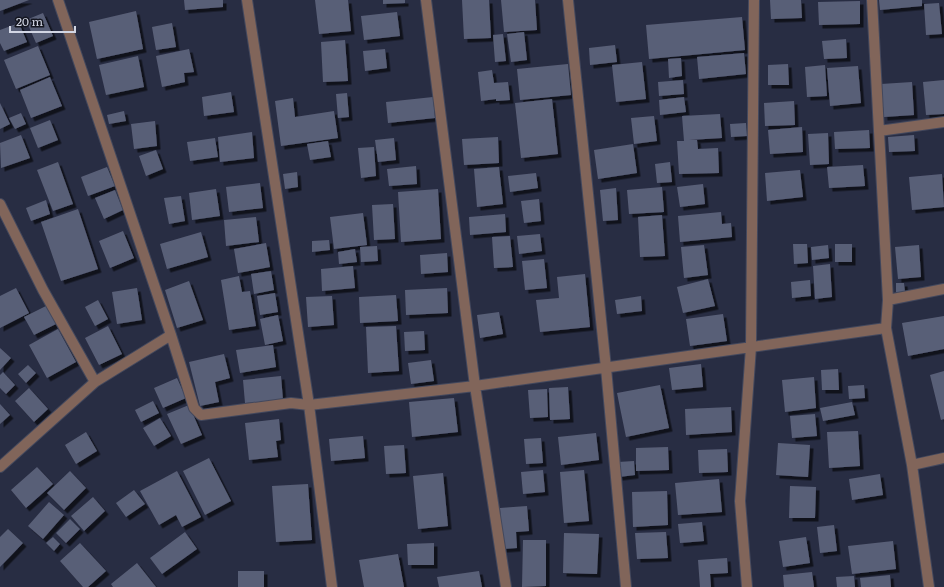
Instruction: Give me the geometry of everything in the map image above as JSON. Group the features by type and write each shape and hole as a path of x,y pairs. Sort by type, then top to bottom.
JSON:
{"street":[{"path":"58,0 171,335 194,408 201,415 291,403 308,404 475,386 886,328"},
{"path":"247,0 308,404 332,587"},
{"path":"426,0 475,386 506,587"},
{"path":"568,0 606,368 626,587"},
{"path":"747,587 740,501 751,347 754,0"},
{"path":"872,0 888,300 886,328 912,465 929,587"},
{"path":"879,131 944,122"},
{"path":"0,204 43,290 95,382"},
{"path":"888,300 944,290"},
{"path":"0,466 95,382 171,335"},
{"path":"912,465 944,458"}],"building":[{"path":"0,0 29,0 0,11"},
{"path":"184,0 223,0 223,7 185,10"},
{"path":"315,0 348,0 351,31 319,34"},
{"path":"383,0 405,0 405,3 383,4"},
{"path":"462,0 489,0 491,38 464,39"},
{"path":"501,0 535,0 537,30 504,32"},
{"path":"770,0 801,0 802,18 771,19"},
{"path":"879,0 922,0 922,6 880,10"},
{"path":"860,1 860,24 819,25 818,2"},
{"path":"939,3 942,34 926,35 924,4"},
{"path":"136,11 143,49 97,59 89,22"},
{"path":"397,12 400,36 364,40 361,16"},
{"path":"43,13 53,36 36,43 26,20"},
{"path":"742,17 745,50 649,59 646,25"},
{"path":"19,23 27,42 4,51 0,43 0,30"},
{"path":"172,23 176,47 156,50 152,27"},
{"path":"524,32 527,60 511,62 507,34"},
{"path":"503,34 506,61 495,62 493,35"},
{"path":"846,39 847,58 824,59 822,41"},
{"path":"345,40 348,81 323,82 321,42"},
{"path":"615,45 617,62 590,65 589,48"},
{"path":"38,46 50,75 16,89 4,60"},
{"path":"189,49 194,72 184,73 185,82 162,87 156,56"},
{"path":"385,49 387,68 365,71 363,51"},
{"path":"744,53 746,74 699,79 697,57"},
{"path":"138,56 144,87 106,95 99,65"},
{"path":"681,58 682,76 669,78 668,59"},
{"path":"642,62 646,99 616,102 612,65"},
{"path":"568,64 571,95 520,100 517,69"},
{"path":"788,64 789,85 768,85 768,65"},
{"path":"825,65 827,96 807,97 805,67"},
{"path":"858,66 861,103 830,106 827,68"},
{"path":"492,70 494,83 508,82 510,100 496,101 496,99 481,101 478,72"},
{"path":"50,77 62,106 31,118 20,90"},
{"path":"683,80 684,94 659,96 658,82"},
{"path":"944,80 944,114 926,115 923,82"},
{"path":"912,82 914,115 884,117 881,84"},
{"path":"231,92 234,112 204,116 202,97"},
{"path":"347,93 349,117 338,118 336,94"},
{"path":"433,97 435,118 388,123 386,102"},
{"path":"684,97 686,112 660,115 659,100"},
{"path":"293,98 295,117 334,111 338,138 281,146 275,101"},
{"path":"552,99 558,154 521,158 515,103"},
{"path":"794,101 795,125 765,126 764,103"},
{"path":"0,103 10,124 0,129"},
{"path":"124,111 126,121 109,124 107,115"},
{"path":"21,113 26,124 15,129 9,118"},
{"path":"720,114 722,138 689,140 697,140 698,149 718,148 719,173 679,174 677,141 684,141 682,116"},
{"path":"654,116 657,141 634,144 631,118"},
{"path":"50,120 58,140 38,148 30,128"},
{"path":"155,121 157,146 134,149 131,124"},
{"path":"746,123 747,136 731,137 730,124"},
{"path":"802,127 803,152 770,154 768,130"},
{"path":"869,130 870,148 835,149 834,132"},
{"path":"252,132 254,158 220,162 218,137"},
{"path":"828,133 829,164 810,165 808,134"},
{"path":"21,135 30,158 1,168 0,143"},
{"path":"914,135 915,151 889,152 888,137"},
{"path":"498,137 499,163 464,165 462,139"},
{"path":"215,138 218,157 190,161 187,142"},
{"path":"394,138 396,160 378,162 375,140"},
{"path":"328,141 331,157 310,160 307,144"},
{"path":"633,144 637,173 598,179 594,150"},
{"path":"374,147 376,176 361,178 358,148"},
{"path":"156,150 163,169 146,176 139,156"},
{"path":"58,162 73,204 53,211 37,170"},
{"path":"670,162 672,182 657,183 655,164"},
{"path":"863,165 865,186 829,188 827,167"},
{"path":"416,166 417,184 389,186 387,169"},
{"path":"107,167 115,186 88,196 81,177"},
{"path":"499,167 503,204 477,207 474,169"},
{"path":"800,170 803,197 767,201 765,173"},
{"path":"297,172 298,187 285,189 283,174"},
{"path":"536,173 538,188 510,192 508,176"},
{"path":"942,174 944,207 912,210 909,177"},
{"path":"260,183 263,208 229,212 226,187"},
{"path":"703,184 705,204 680,207 677,187"},
{"path":"662,187 664,212 629,214 627,190"},
{"path":"616,188 618,220 603,221 600,190"},
{"path":"216,189 220,216 192,220 189,193"},
{"path":"438,189 441,239 401,242 398,192"},
{"path":"115,190 123,210 104,219 95,198"},
{"path":"181,196 185,221 169,224 164,198"},
{"path":"539,199 541,221 524,223 521,201"},
{"path":"46,200 50,214 31,221 26,208"},
{"path":"393,204 395,239 374,240 372,205"},
{"path":"78,209 98,269 61,281 41,222"},
{"path":"721,212 722,224 731,223 732,237 680,242 678,216"},
{"path":"363,213 367,245 334,249 330,217"},
{"path":"505,214 506,232 470,235 469,217"},
{"path":"662,215 665,256 640,257 638,217"},
{"path":"256,217 259,242 226,246 224,220"},
{"path":"123,231 134,258 110,268 99,241"},
{"path":"201,232 208,257 167,269 160,244"},
{"path":"540,234 542,251 519,254 517,236"},
{"path":"510,236 513,267 494,268 492,237"},
{"path":"329,240 330,250 312,252 312,241"},
{"path":"266,243 270,267 238,273 234,249"},
{"path":"793,244 807,244 808,263 794,264"},
{"path":"835,244 852,244 852,262 835,262"},
{"path":"704,245 708,275 684,278 681,247"},
{"path":"828,245 829,258 812,260 811,247"},
{"path":"919,245 921,277 898,279 895,247"},
{"path":"377,246 378,261 361,262 360,247"},
{"path":"355,249 357,262 339,264 338,252"},
{"path":"447,253 448,272 421,274 420,255"},
{"path":"544,259 547,288 525,290 522,261"},
{"path":"830,264 832,297 815,299 813,266"},
{"path":"353,266 355,288 322,291 321,269"},
{"path":"271,271 274,290 254,294 251,274"},
{"path":"585,274 590,327 540,332 536,300 559,298 557,277"},
{"path":"239,276 242,292 250,291 256,326 229,330 221,280"},
{"path":"708,279 715,306 683,313 677,287"},
{"path":"810,280 811,296 792,298 791,282"},
{"path":"189,281 203,320 177,328 165,290"},
{"path":"896,283 904,283 905,292 896,292"},
{"path":"16,288 29,313 0,328 0,296"},
{"path":"137,288 142,320 117,324 112,292"},
{"path":"447,288 448,313 406,315 405,290"},
{"path":"275,293 278,312 260,315 257,296"},
{"path":"396,295 398,321 360,323 359,297"},
{"path":"332,296 334,325 308,327 306,297"},
{"path":"641,296 642,311 617,314 615,300"},
{"path":"98,300 108,319 95,326 85,307"},
{"path":"48,305 58,323 34,335 24,317"},
{"path":"499,312 503,334 480,338 477,315"},
{"path":"723,314 727,341 690,346 686,319"},
{"path":"278,315 283,341 265,345 260,319"},
{"path":"944,316 944,349 908,356 902,323"},
{"path":"108,326 122,354 99,365 85,338"},
{"path":"396,326 399,371 368,373 366,327"},
{"path":"58,329 76,362 47,378 29,345"},
{"path":"424,331 425,350 405,351 404,332"},
{"path":"273,345 276,367 240,373 236,350"},
{"path":"0,348 11,358 0,370"},
{"path":"224,354 230,378 215,382 219,402 200,406 189,362"},
{"path":"431,360 434,381 411,384 408,363"},
{"path":"701,364 703,387 672,390 669,368"},
{"path":"28,365 36,373 26,383 18,374"},
{"path":"838,369 839,390 822,390 821,370"},
{"path":"944,371 944,419 941,420 930,375"},
{"path":"3,372 15,385 6,394 0,388 0,375"},
{"path":"281,376 283,400 245,403 243,380"},
{"path":"814,377 816,408 785,412 782,380"},
{"path":"177,378 186,398 163,408 154,388"},
{"path":"660,385 669,428 626,437 617,393"},
{"path":"864,385 865,398 849,399 848,386"},
{"path":"568,387 570,419 550,420 549,388"},
{"path":"29,388 48,409 34,422 15,401"},
{"path":"547,389 548,417 530,418 528,390"},
{"path":"454,398 458,432 412,437 409,402"},
{"path":"153,401 159,413 141,422 135,410"},
{"path":"852,402 855,415 823,421 820,408"},
{"path":"0,404 10,415 0,424"},
{"path":"189,405 202,435 181,444 167,414"},
{"path":"731,407 732,432 686,435 685,409"},
{"path":"815,414 817,436 792,438 790,416"},
{"path":"160,418 171,436 154,446 143,428"},
{"path":"279,419 281,440 276,441 278,457 249,460 245,423"},
{"path":"858,431 860,466 829,468 827,432"},
{"path":"86,432 97,451 76,464 65,445"},
{"path":"596,433 599,460 561,465 558,437"},
{"path":"363,436 365,458 331,461 329,439"},
{"path":"541,438 543,463 526,464 524,439"},
{"path":"778,443 810,445 808,477 776,475"},
{"path":"404,445 406,473 386,474 384,446"},
{"path":"668,447 669,470 636,471 636,448"},
{"path":"727,449 728,472 699,473 698,450"},
{"path":"209,458 231,501 205,515 183,471"},
{"path":"634,461 635,475 619,477 618,462"},
{"path":"37,467 53,484 26,508 11,490"},
{"path":"543,470 545,492 523,494 521,472"},
{"path":"584,470 589,521 564,523 560,472"},
{"path":"70,471 86,488 64,510 47,493"},
{"path":"177,471 201,517 182,527 176,515 159,525 140,491"},
{"path":"443,473 448,526 418,529 413,476"},
{"path":"880,474 883,495 852,500 849,479"},
{"path":"719,479 722,512 678,515 675,483"},
{"path":"308,484 312,540 276,542 272,486"},
{"path":"790,486 816,487 815,518 789,518"},
{"path":"134,490 145,504 126,517 116,503"},
{"path":"667,491 668,525 633,527 632,492"},
{"path":"93,497 105,511 84,531 71,516"},
{"path":"49,502 64,515 43,539 28,526"},
{"path":"527,506 529,531 516,532 517,548 503,549 500,508"},
{"path":"70,519 80,529 66,543 56,533"},
{"path":"702,522 704,541 680,543 678,524"},
{"path":"834,525 837,551 820,553 817,527"},
{"path":"8,529 23,543 0,567 0,537"},
{"path":"185,532 197,549 162,574 150,558"},
{"path":"666,532 668,558 637,559 635,533"},
{"path":"564,533 599,534 597,574 563,573"},
{"path":"53,537 60,544 54,551 46,543"},
{"path":"806,537 810,563 783,567 779,541"},
{"path":"523,540 546,540 546,586 522,587"},
{"path":"893,541 896,569 852,574 848,546"},
{"path":"80,543 106,571 88,587 83,587 60,561"},
{"path":"434,543 434,565 408,565 407,544"},
{"path":"398,554 404,587 364,587 359,560"},
{"path":"727,558 728,573 710,574 711,587 700,587 698,560"},
{"path":"137,563 156,587 113,587 111,584"},
{"path":"238,571 264,571 264,587 238,587"},
{"path":"479,571 482,587 439,587 437,577"},
{"path":"812,572 814,587 784,587 783,575"},
{"path":"890,575 891,587 861,587 860,578"},
{"path":"854,576 855,587 837,587 836,577"}]}
